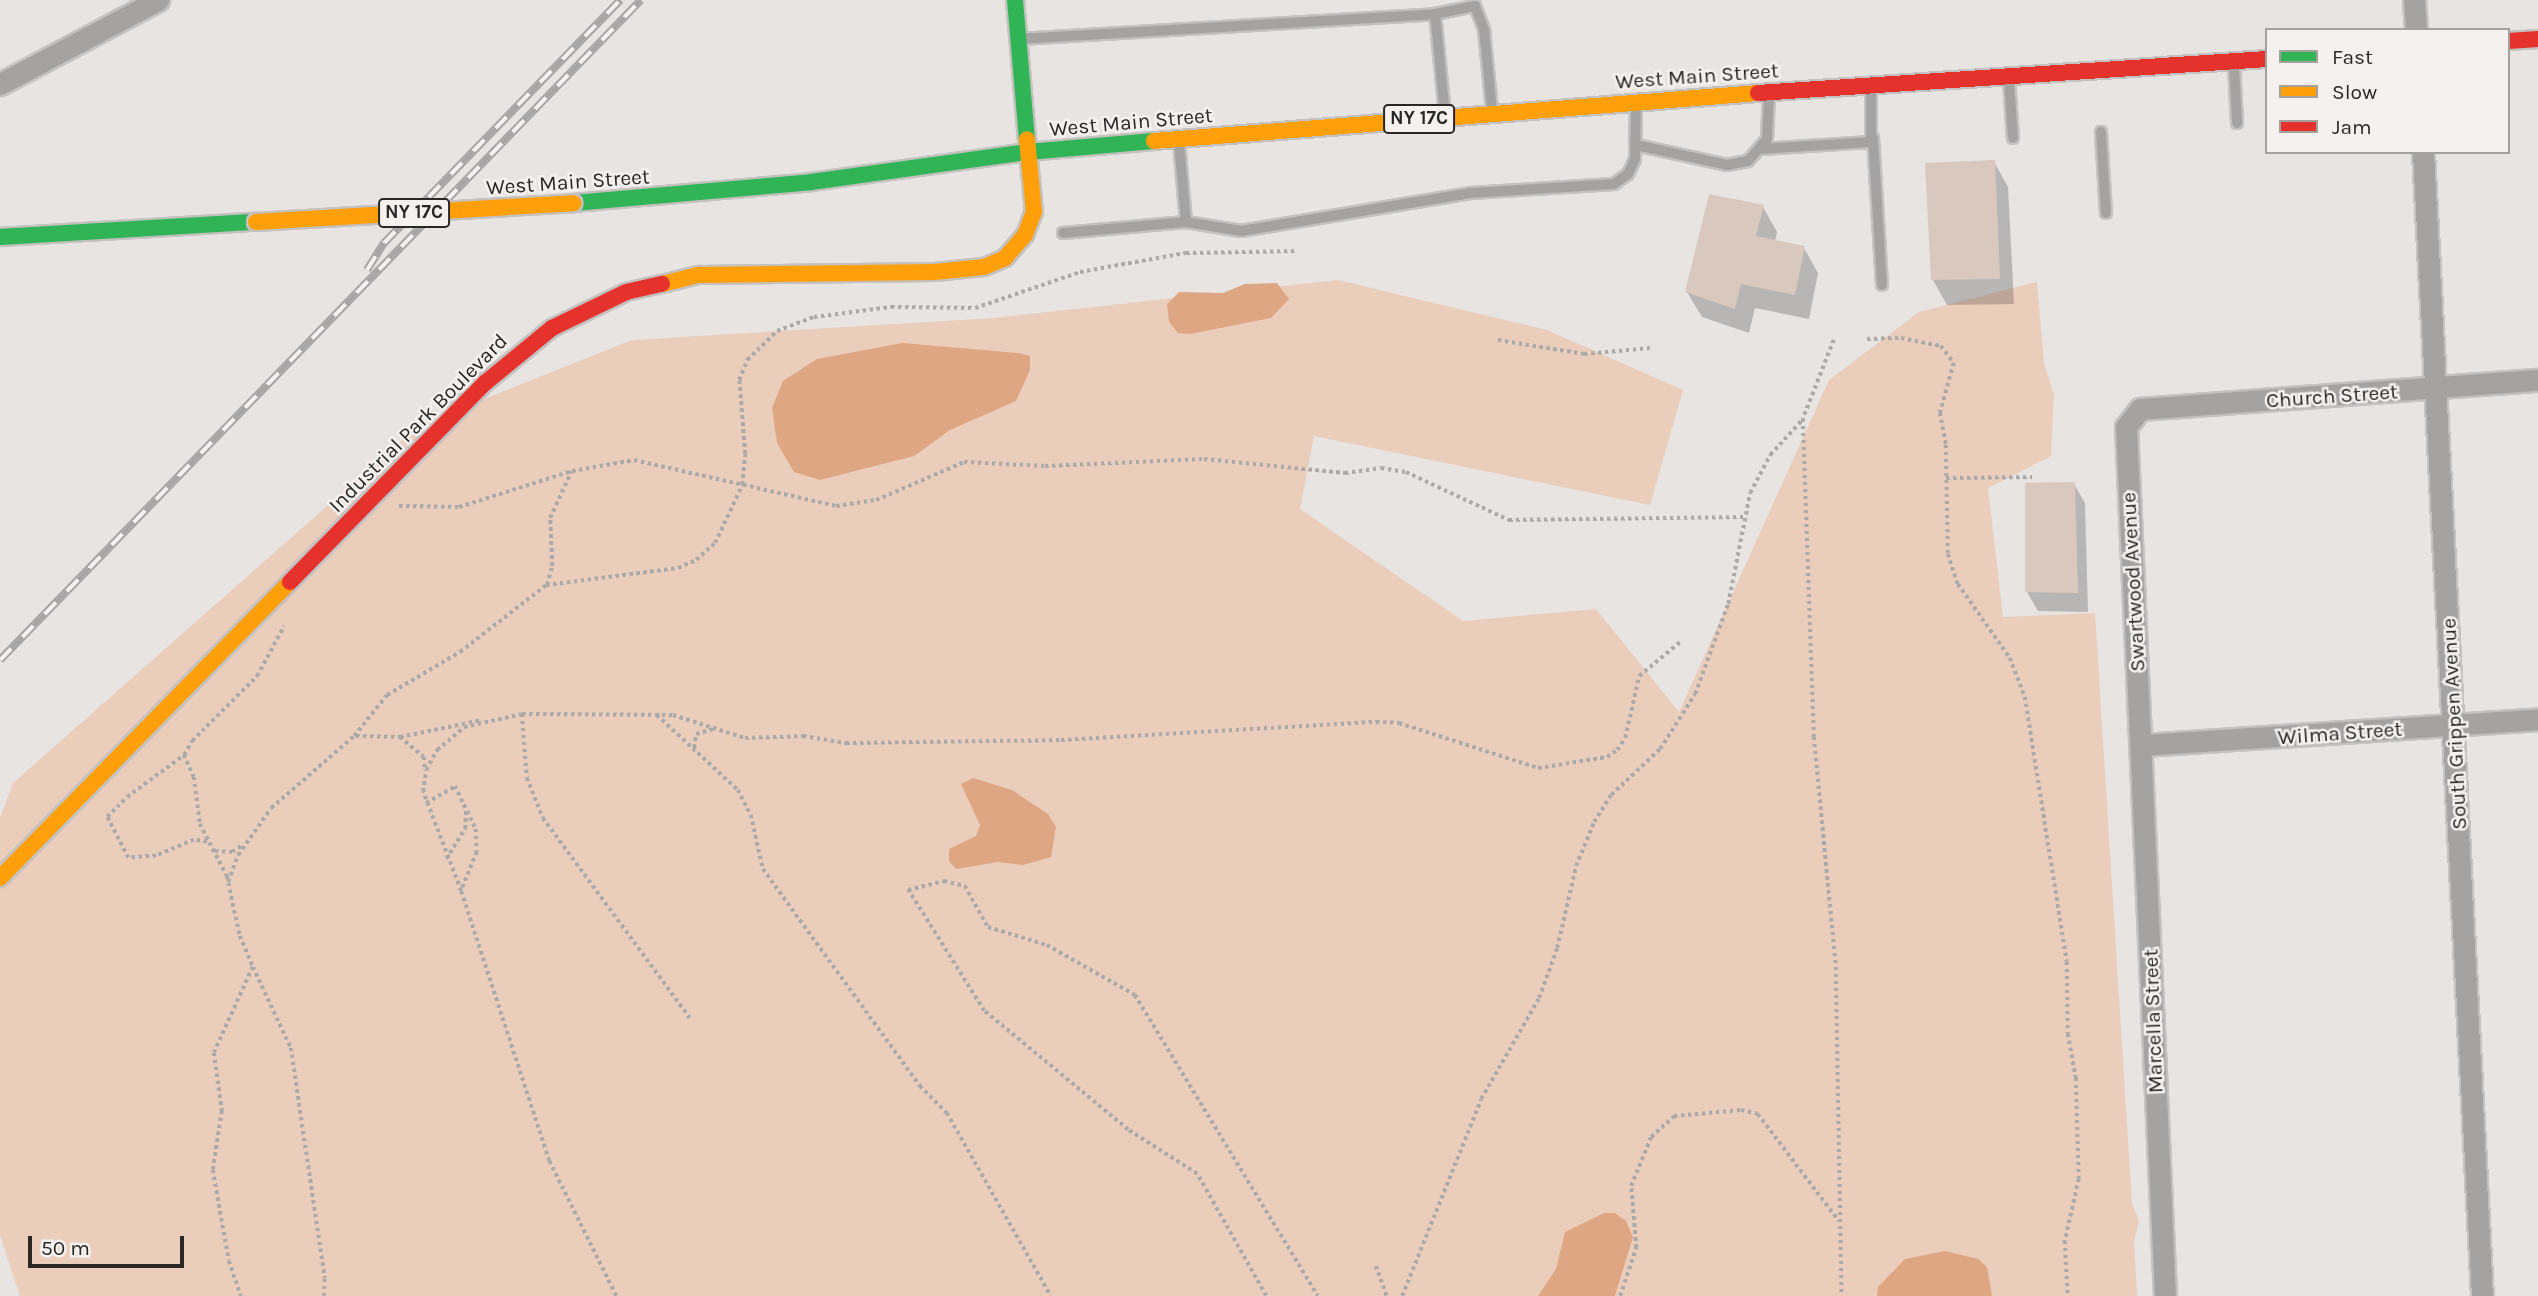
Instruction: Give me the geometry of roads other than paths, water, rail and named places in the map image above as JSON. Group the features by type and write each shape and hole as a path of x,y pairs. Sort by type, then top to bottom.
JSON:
{"main road":[{"name":"Industrial Park Boulevard","path":"0,878 475,392 527,345 590,307 662,282 699,275 935,272 984,267 1004,258 1024,235 1034,212 1015,0"},
{"path":"2510,41 2538,38"},
{"name":"West Main Street","path":"0,237 573,203 811,183 1028,152 1445,116 2265,60"}],"street":[{"path":"0,84 158,0"},
{"path":"2414,0 2416,28"},
{"name":"South Grippen Avenue","path":"2423,154 2483,1296"},
{"name":"Church Street","path":"2130,419 2140,409 2538,380"},
{"name":"Swartwood Avenue","path":"2130,419 2126,427 2141,745"},
{"name":"Wilma Street","path":"2141,745 2538,719"},
{"name":"Marcella Street","path":"2141,745 2165,1296"}],"lane":[{"path":"1018,39 1435,14 1464,6 1480,11 1492,113"},
{"path":"1435,14 1445,116"},
{"path":"2234,62 2237,123"},
{"path":"2009,77 2013,138"},
{"path":"1871,87 1882,285"},
{"path":"1636,145 1727,165 1748,161 1762,149 1769,124 1769,93"},
{"path":"1063,233 1186,222 1241,231 1471,192 1614,184 1628,174 1636,145 1636,101"},
{"path":"2101,132 2106,213"},
{"path":"1762,149 1866,145 1873,138"},
{"path":"1179,139 1186,222"}],"railway":[{"path":"367,270 384,243 620,0"},
{"path":"0,660 641,0"}]}
